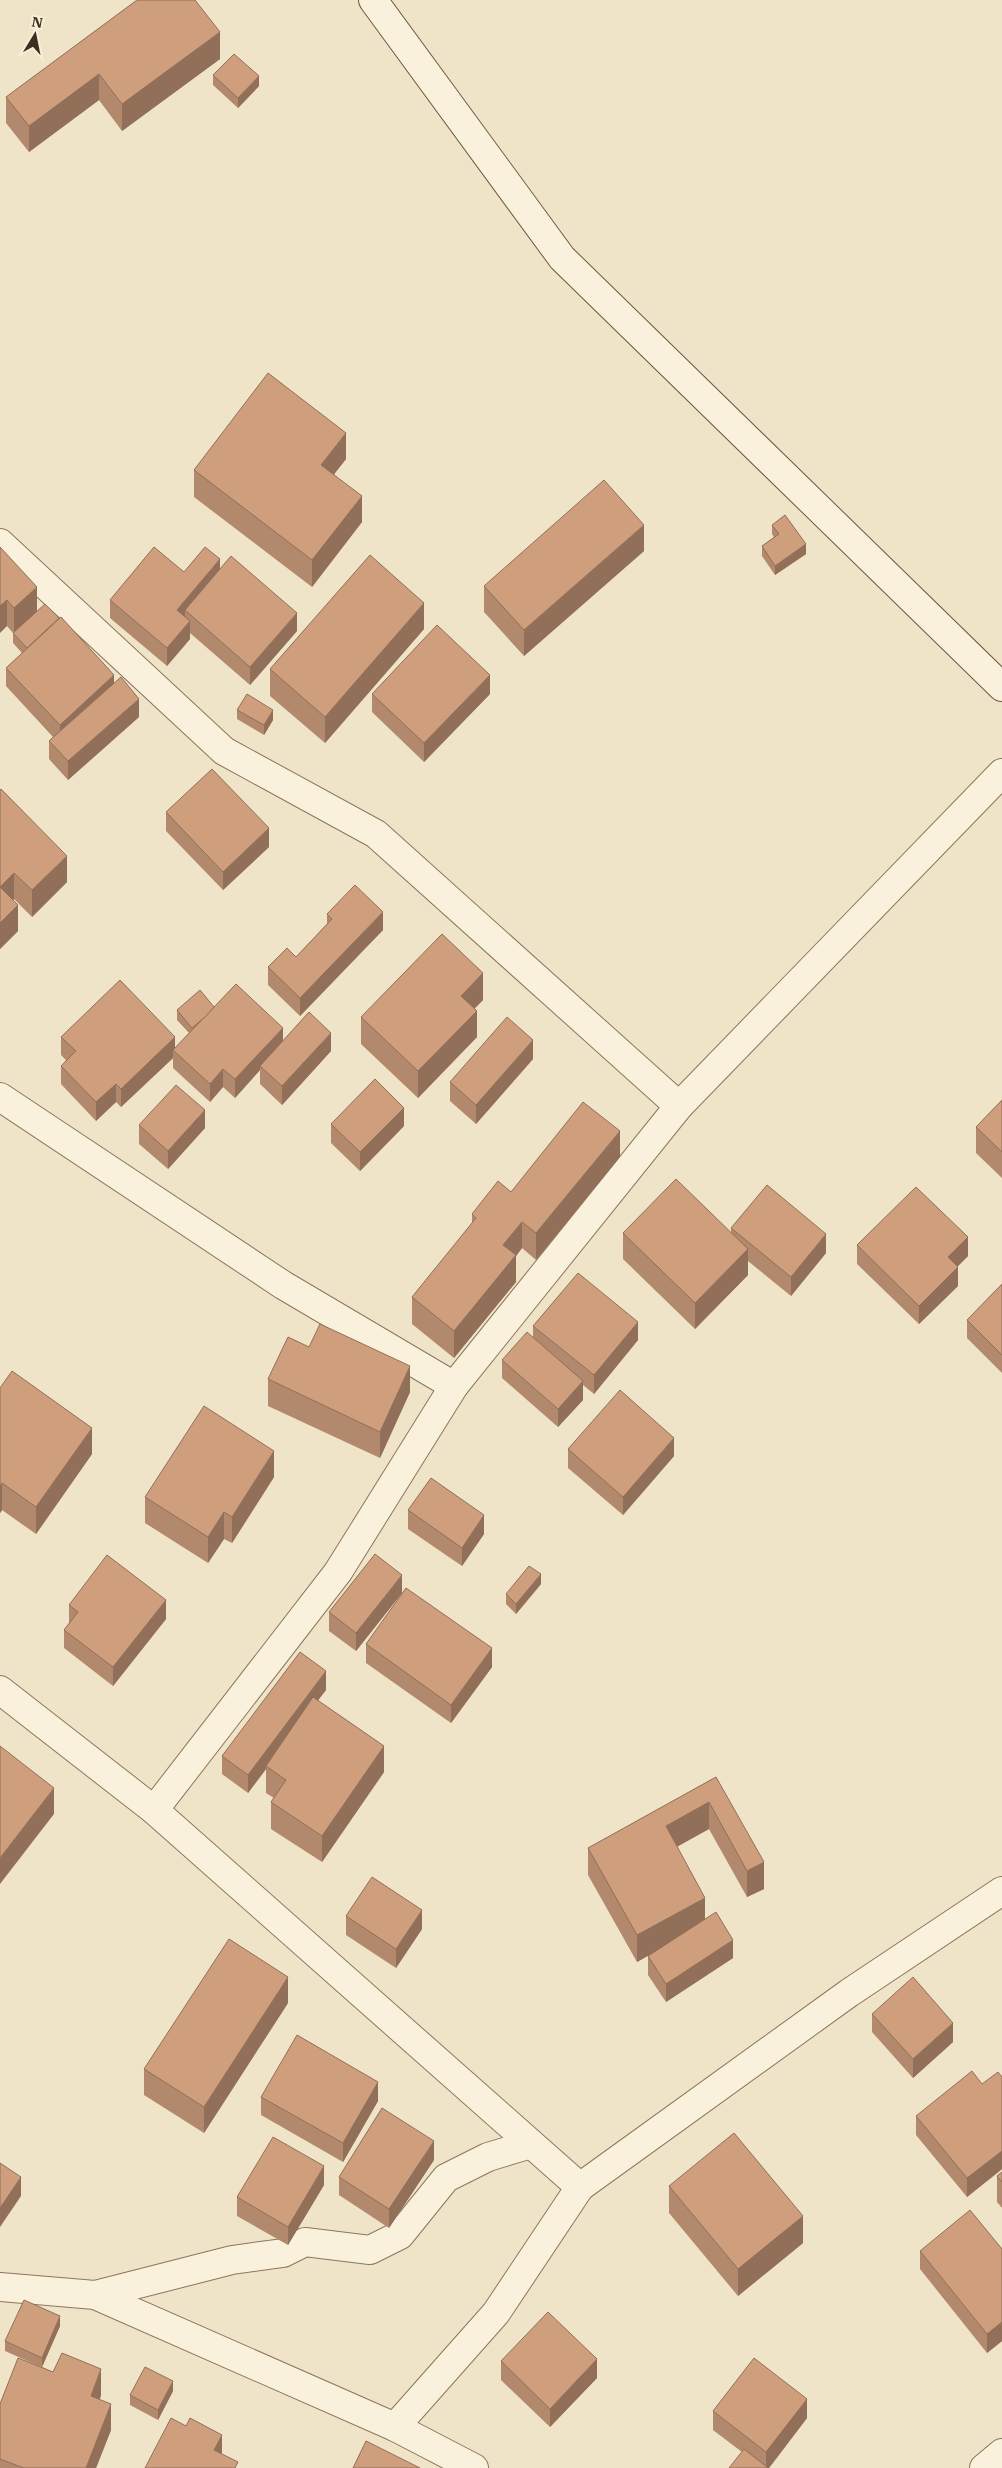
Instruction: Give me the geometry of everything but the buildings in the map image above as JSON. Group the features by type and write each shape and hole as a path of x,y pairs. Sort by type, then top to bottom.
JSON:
{"street":[{"path":"373,0 562,258 1002,687"},
{"path":"0,543 224,752 376,834 679,1106"},
{"path":"154,1810 338,1572 454,1386 679,1106 1002,773"},
{"path":"0,1096 283,1285 454,1386"},
{"path":"0,1690 154,1810 580,2187"},
{"path":"395,2428 496,2313 580,2187 849,1993 1002,1891"},
{"path":"95,2295 232,2260 283,2253 305,2242 370,2250 400,2235 446,2178 488,2157 531,2144"},
{"path":"0,2287 95,2295 395,2428 474,2468"},
{"path":"984,2468 1002,2453"}]}
